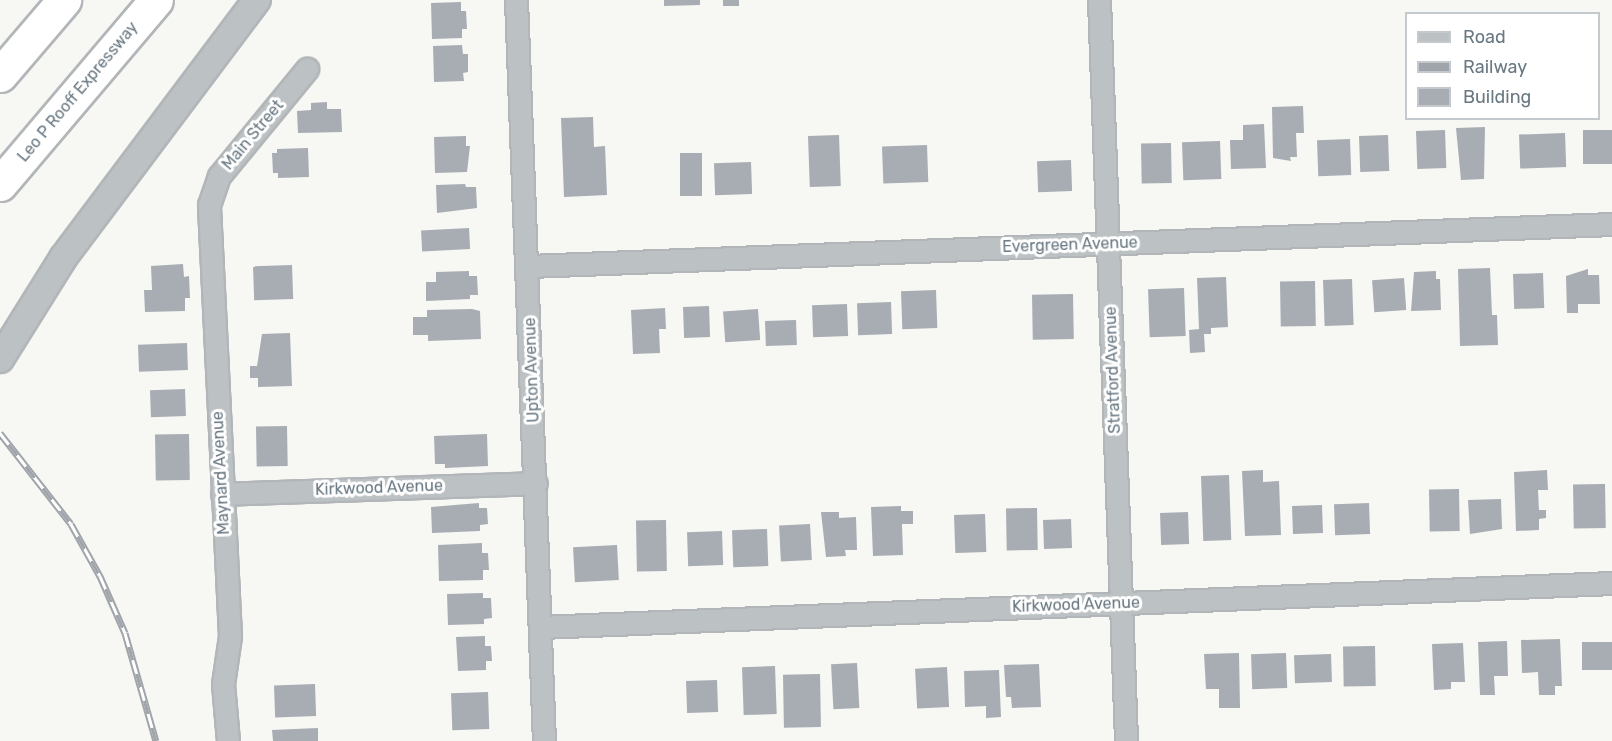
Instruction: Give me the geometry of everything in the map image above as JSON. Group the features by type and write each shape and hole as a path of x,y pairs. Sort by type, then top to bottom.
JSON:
{"highway":[{"path":"0,75 64,0"},
{"name":"Leo P Rooff Expressway","path":"0,184 156,0"}],"street":[{"path":"0,359 63,258 257,0"},
{"name":"Upton Avenue","path":"516,0 529,266 544,741"},
{"name":"Stratford Avenue","path":"1099,0 1126,741"},
{"name":"Main Street","path":"209,206 219,176 307,69"},
{"name":"Maynard Avenue","path":"209,206 230,636 223,684 228,741"},
{"name":"Evergreen Avenue","path":"529,266 1612,224"},
{"name":"Kirkwood Avenue","path":"222,494 536,483"},
{"name":"Kirkwood Avenue","path":"540,627 1612,583"}],"building":[{"path":"664,0 700,0 700,5 664,6"},
{"path":"723,0 739,0 739,6 723,6"},
{"path":"461,2 461,11 466,11 467,29 462,29 462,38 432,39 431,3"},
{"path":"462,45 463,54 468,54 468,72 463,73 464,81 434,82 433,46"},
{"path":"327,102 327,109 341,109 342,132 298,133 297,111 311,110 311,103"},
{"path":"1303,106 1304,133 1296,133 1297,157 1290,157 1291,161 1273,158 1272,107"},
{"path":"593,117 594,147 605,146 607,195 564,197 561,118"},
{"path":"1264,124 1266,168 1231,169 1230,140 1243,140 1243,125"},
{"path":"1485,127 1484,179 1461,180 1456,128"},
{"path":"1445,130 1446,168 1417,169 1416,131"},
{"path":"1583,130 1612,130 1612,164 1583,164"},
{"path":"1565,133 1566,167 1520,169 1519,135"},
{"path":"839,135 841,186 810,187 808,136"},
{"path":"1388,135 1389,171 1360,172 1359,136"},
{"path":"466,136 466,146 470,146 467,172 435,173 434,137"},
{"path":"1350,139 1351,175 1318,176 1317,140"},
{"path":"1220,141 1221,179 1183,180 1182,142"},
{"path":"1171,143 1172,183 1142,184 1141,144"},
{"path":"927,145 928,182 883,184 882,147"},
{"path":"308,148 309,177 278,178 278,173 273,173 272,153 277,153 277,149"},
{"path":"680,153 702,153 702,196 680,196"},
{"path":"1071,160 1072,191 1038,192 1037,161"},
{"path":"751,162 752,194 715,195 714,163"},
{"path":"465,184 466,187 476,187 477,208 437,213 436,185"},
{"path":"469,228 470,249 422,251 421,231"},
{"path":"183,264 184,277 189,276 190,298 185,298 185,311 145,312 144,290 152,290 151,266"},
{"path":"292,265 293,299 254,300 253,266"},
{"path":"1490,268 1492,315 1497,315 1498,345 1460,346 1458,269"},
{"path":"1588,269 1588,275 1599,275 1600,304 1578,304 1578,313 1567,313 1566,276"},
{"path":"469,271 469,276 477,276 478,295 470,295 470,299 426,301 426,282 436,282 436,272"},
{"path":"1436,271 1436,279 1440,279 1441,310 1411,311 1414,272"},
{"path":"1543,273 1544,308 1514,309 1513,274"},
{"path":"1226,277 1228,327 1211,328 1211,334 1204,334 1205,352 1190,353 1189,330 1199,329 1197,278"},
{"path":"1404,278 1406,310 1374,312 1372,280"},
{"path":"1352,279 1354,325 1325,326 1323,280"},
{"path":"1315,281 1316,326 1281,327 1280,282"},
{"path":"1184,288 1186,336 1150,337 1148,289"},
{"path":"936,290 937,328 902,329 901,291"},
{"path":"1073,294 1074,339 1033,340 1032,295"},
{"path":"891,302 892,334 858,335 857,303"},
{"path":"847,304 848,336 813,337 812,305"},
{"path":"709,306 710,337 684,338 683,307"},
{"path":"665,308 666,329 659,329 660,353 633,354 631,310"},
{"path":"472,309 480,311 481,339 428,341 428,335 413,335 413,317 427,317 427,310"},
{"path":"758,309 760,340 725,342 723,311"},
{"path":"796,320 797,345 766,346 765,321"},
{"path":"290,333 292,386 258,387 258,378 250,378 250,366 257,366 262,334"},
{"path":"187,343 188,370 139,372 138,345"},
{"path":"185,389 186,416 151,417 150,390"},
{"path":"287,426 288,466 257,467 256,427"},
{"path":"189,434 190,480 156,481 155,435"},
{"path":"487,434 488,466 445,468 445,464 435,464 434,436"},
{"path":"1263,470 1263,482 1279,481 1281,535 1245,536 1242,471"},
{"path":"1547,470 1548,490 1538,490 1539,510 1546,510 1546,518 1539,519 1539,530 1516,531 1514,472"},
{"path":"1229,475 1231,540 1203,541 1201,476"},
{"path":"1605,484 1606,528 1574,529 1573,485"},
{"path":"1459,489 1460,531 1430,532 1429,490"},
{"path":"1501,499 1502,529 1470,534 1468,500"},
{"path":"479,503 479,508 487,508 488,524 480,525 480,531 432,533 431,507"},
{"path":"1369,503 1370,534 1335,535 1334,504"},
{"path":"1322,505 1323,533 1293,534 1292,506"},
{"path":"901,506 901,511 913,511 913,524 902,524 903,555 873,556 871,507"},
{"path":"1037,508 1038,550 1007,551 1006,509"},
{"path":"821,512 839,512 839,518 856,517 857,550 845,550 846,556 826,557"},
{"path":"1188,512 1189,544 1161,545 1160,513"},
{"path":"985,514 986,552 955,553 954,515"},
{"path":"1071,519 1072,548 1044,549 1043,520"},
{"path":"666,520 667,571 637,572 636,521"},
{"path":"810,524 812,560 781,562 779,526"},
{"path":"767,529 768,566 733,567 732,530"},
{"path":"722,531 723,565 688,566 687,532"},
{"path":"482,543 482,553 488,553 489,570 483,570 483,580 439,581 438,545"},
{"path":"617,545 619,580 575,582 573,547"},
{"path":"483,593 483,598 491,598 492,618 484,619 484,624 448,625 447,594"},
{"path":"485,636 485,646 491,646 492,661 486,661 486,670 458,671 456,637"},
{"path":"1560,639 1562,686 1555,686 1555,695 1539,695 1538,672 1522,673 1521,640"},
{"path":"1507,641 1508,676 1494,676 1495,695 1480,695 1478,642"},
{"path":"1582,642 1612,642 1612,670 1582,670"},
{"path":"1463,643 1465,682 1451,682 1451,689 1434,690 1432,644"},
{"path":"1375,646 1376,686 1344,687 1343,647"},
{"path":"1239,653 1240,708 1219,708 1219,689 1206,689 1204,654"},
{"path":"1286,653 1287,688 1252,689 1251,654"},
{"path":"1331,654 1332,682 1295,683 1294,655"},
{"path":"857,663 859,708 833,709 831,664"},
{"path":"1039,664 1041,707 1012,708 1011,697 1006,697 1004,665"},
{"path":"775,666 777,714 744,715 742,667"},
{"path":"947,667 949,707 917,709 915,669"},
{"path":"999,670 1001,717 986,718 986,706 965,707 964,671"},
{"path":"820,674 821,727 784,728 783,675"},
{"path":"717,680 718,712 687,713 686,681"},
{"path":"315,684 316,716 275,717 274,685"},
{"path":"488,692 489,729 452,730 451,693"},
{"path":"318,728 318,741 273,741 272,730"}],"railway":[{"path":"0,433 71,524 100,576 125,633 156,741"}]}
